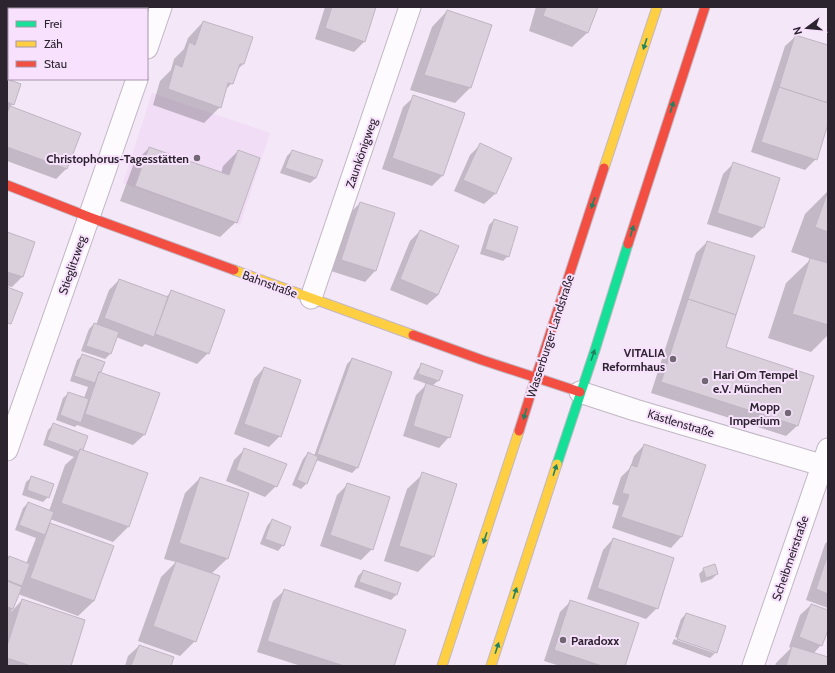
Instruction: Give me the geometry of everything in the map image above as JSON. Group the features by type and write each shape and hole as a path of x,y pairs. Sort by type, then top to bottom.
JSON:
{"main road":[{"name":"Wasserburger Landstraße","path":"442,666 489,526 657,7"},
{"path":"491,666 705,7"},
{"name":"Bahnstraße","path":"7,185 89,217 503,368 536,377"},
{"name":"Kästlenstraße","path":"536,377 580,392"}],"street":[{"path":"148,45 161,7"},
{"name":"Zaunkönigweg","path":"311,298 410,7"},
{"name":"Stieglitzweg","path":"7,450 136,80"},
{"name":"Kästlenstraße","path":"580,392 643,412 826,461"},
{"name":"Scheibmeirstraße","path":"753,666 826,461"}],"shaded area":[{"name":"Christophorus-Tagesstätten","path":"152,93 270,133 240,225 123,183"}],"building":[{"path":"332,7 376,7 365,42 325,28"},
{"path":"546,7 598,7 588,33 543,16"},
{"path":"447,10 492,25 471,88 424,75"},
{"path":"203,21 253,37 244,64 240,64 233,84 228,83 221,108 168,89 175,64 182,67 189,42 195,45"},
{"path":"795,35 828,45 828,103 779,87"},
{"path":"7,79 21,84 14,105 7,102"},
{"path":"779,87 828,103 828,124 817,160 761,142"},
{"path":"413,95 465,113 443,176 392,158"},
{"path":"10,106 81,133 67,169 7,147 7,113"},
{"path":"480,143 512,158 496,194 463,180"},
{"path":"149,147 229,175 238,150 260,158 237,223 135,186"},
{"path":"292,150 323,160 316,178 285,168"},
{"path":"733,162 780,178 764,228 717,213"},
{"path":"828,191 828,232 815,227"},
{"path":"360,202 395,213 376,271 341,260"},
{"path":"494,219 518,227 509,257 485,249"},
{"path":"420,230 459,246 438,295 400,279"},
{"path":"7,232 35,242 23,277 7,272"},
{"path":"707,241 755,256 736,315 688,299"},
{"path":"810,258 828,263 828,325 792,314"},
{"path":"119,279 168,297 154,337 104,318"},
{"path":"7,287 23,293 11,324 7,323"},
{"path":"171,290 225,310 209,354 155,334"},
{"path":"688,299 736,315 726,347 814,376 798,426 661,382"},
{"path":"94,323 119,332 111,354 86,346"},
{"path":"82,354 105,362 95,383 74,376"},
{"path":"352,358 392,372 358,468 317,454"},
{"path":"421,363 443,371 439,381 418,374"},
{"path":"264,367 301,380 281,437 244,424"},
{"path":"99,372 160,393 145,435 85,414"},
{"path":"426,383 463,395 450,438 413,426"},
{"path":"68,392 89,399 81,423 60,415"},
{"path":"53,423 88,436 83,450 80,449 79,452 47,440"},
{"path":"644,444 706,465 682,537 621,517 629,495 622,493 631,465 637,467"},
{"path":"244,448 287,464 277,487 236,470"},
{"path":"80,449 148,473 129,527 61,503"},
{"path":"308,452 318,457 307,484 297,480"},
{"path":"422,472 457,484 434,557 399,546"},
{"path":"31,476 54,484 49,498 27,490"},
{"path":"200,477 249,493 228,559 179,543"},
{"path":"347,483 390,497 373,550 330,535"},
{"path":"28,502 54,512 45,535 19,525"},
{"path":"272,519 291,527 284,546 265,539"},
{"path":"50,523 114,546 94,601 30,578"},
{"path":"613,538 674,558 658,609 597,588"},
{"path":"828,554 828,594 816,589"},
{"path":"9,556 30,564 22,586 7,580 7,562"},
{"path":"176,561 220,576 196,642 153,626"},
{"path":"715,564 718,574 706,578 703,568"},
{"path":"363,570 401,583 397,595 359,582"},
{"path":"7,581 22,587 13,609 7,607"},
{"path":"284,589 406,630 394,666 344,666 267,641"},
{"path":"22,599 85,620 71,666 31,666 7,658 7,646"},
{"path":"570,600 639,623 625,666 602,666 554,650"},
{"path":"811,604 828,610 828,630 822,646 799,637"},
{"path":"686,613 726,626 717,653 677,639"},
{"path":"139,645 174,657 171,666 131,666"},
{"path":"792,646 828,657 828,666 786,666"}],"traffic: fast":[{"path":"557,464 628,244"}],"traffic: slow":[{"path":"604,168 657,7"},
{"path":"234,270 413,335"},
{"path":"442,666 519,431"},
{"path":"491,666 557,464"}],"traffic: jam":[{"path":"628,244 705,7"},
{"path":"519,431 604,168"},
{"path":"7,185 89,217 234,270"},
{"path":"413,335 482,360 580,392"}],"place":[{"name":"Christophorus-Tagesstätten","path":"197,158"},
{"name":"VITALIA Reformhaus","path":"673,359"},
{"name":"Hari Om Tempel e.V. München","path":"705,381"},
{"name":"Mopp Imperium","path":"788,413"},
{"name":"Paradoxx","path":"563,640"}]}
